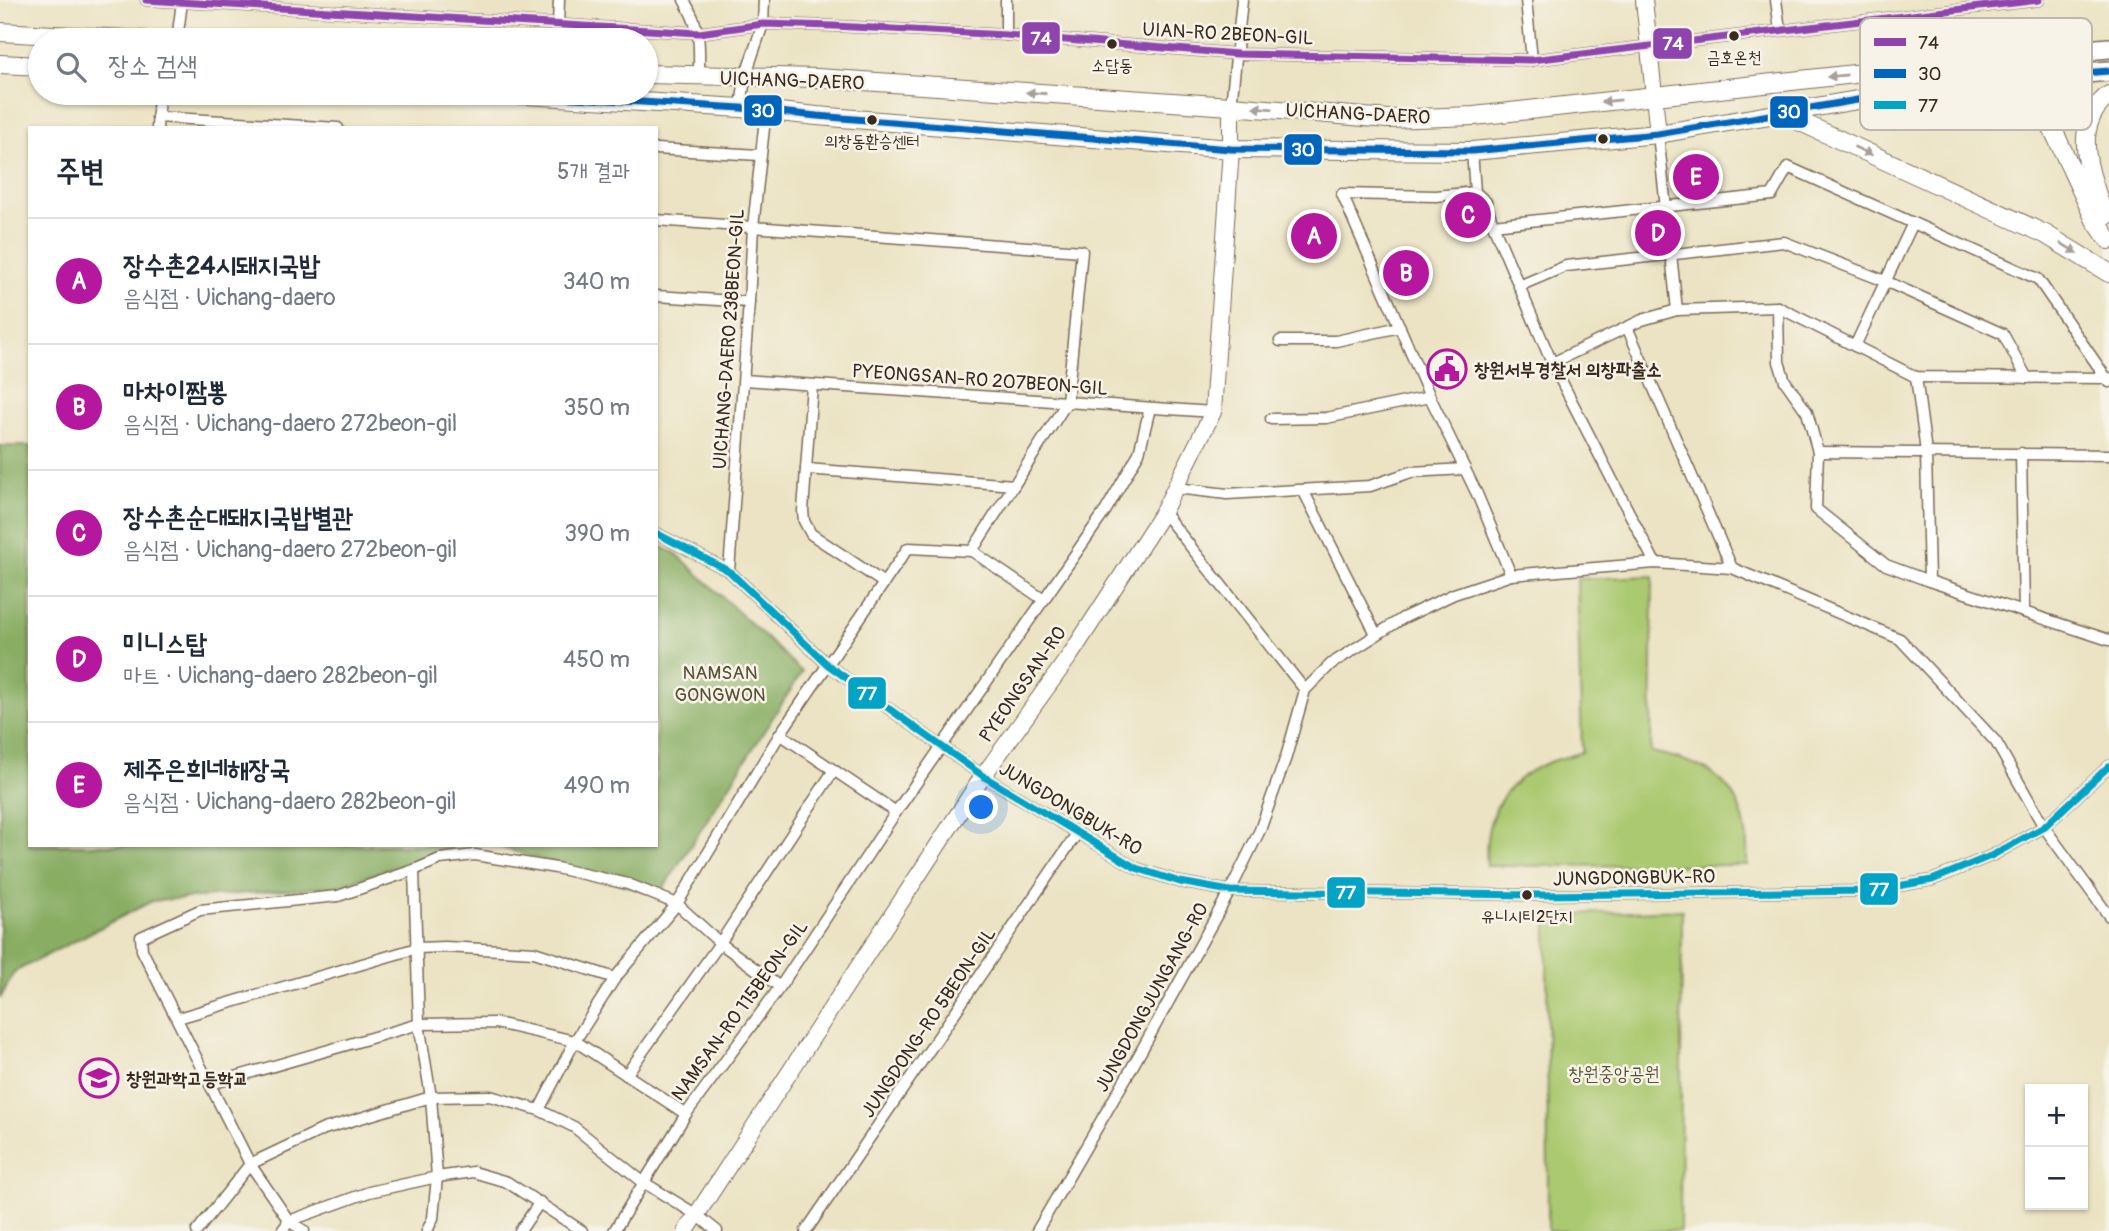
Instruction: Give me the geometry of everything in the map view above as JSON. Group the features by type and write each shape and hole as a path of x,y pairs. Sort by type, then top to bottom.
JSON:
{"main road":[{"path":"1644,0 1658,134"},
{"path":"0,32 28,34"},
{"path":"0,64 28,65"},
{"name":"UICHANG-DAERO","path":"658,75 818,78 1388,119 1474,116 1860,73"},
{"path":"2092,117 2098,103 2109,95"},
{"name":"UICHANG-DAERO","path":"658,103 1231,149 1472,151 1658,134 1860,99"},
{"name":"PYEONGSAN-RO","path":"686,1231 982,776 1071,654 1163,512 1213,412 1231,149 1231,106"},
{"path":"1779,112 2045,234 2109,273"},
{"path":"2053,130 2095,220 2109,240"},
{"path":"2086,130 2086,162 2109,222"}],"street":[{"name":"UIAN-RO 2BEON-GIL","path":"146,0 258,4 611,28"},
{"path":"558,25 559,0"},
{"path":"684,0 699,33 699,77"},
{"path":"741,108 745,77 763,24 764,0"},
{"path":"1006,0 1006,35"},
{"path":"1231,106 1242,0"},
{"path":"1526,0 1532,60"},
{"path":"1776,0 1780,30"},
{"name":"UIAN-RO 2BEON-GIL","path":"1869,18 1973,4 2039,0"},
{"path":"178,28 181,1"},
{"name":"UIAN-RO 2BEON-GIL","path":"658,31 699,33 763,24 834,26 1006,35 1237,54 1532,60 1860,19"},
{"name":"UICHANG-DAERO 238BEON-GIL","path":"729,571 753,227 766,110"},
{"path":"157,122 291,126"},
{"path":"1658,134 1677,310"},
{"path":"658,149 759,155"},
{"path":"1472,151 1475,192"},
{"path":"1493,225 1772,195 1788,167 2038,279 2108,379"},
{"path":"1511,575 1478,494 1430,397 1342,194 1436,196 1475,192 1486,201 1493,225 1552,363 1655,563"},
{"path":"658,220 1082,250 1067,402 972,551"},
{"path":"1855,346 1913,223"},
{"path":"1519,286 1566,266 1784,242 1885,281 2003,334 2027,378"},
{"path":"658,296 749,302"},
{"path":"1552,363 1642,320 1677,310 1778,307 1916,377 2108,379"},
{"path":"1778,307 1779,362 1785,381 1807,412 1818,452 1816,509 1886,565 2109,640"},
{"path":"1280,341 1336,341 1401,327"},
{"path":"1627,327 1732,568"},
{"path":"1916,377 1926,452 1929,581"},
{"name":"PYEONGSAN-RO 207BEON-GIL","path":"744,380 1213,412"},
{"path":"812,385 804,521 811,534 884,583"},
{"path":"1271,419 1326,418 1430,397"},
{"name":"NAMSAN-RO 115BEON-GIL","path":"614,1231 686,1114 780,987 896,812 1106,510 1139,453 1150,408"},
{"path":"1818,452 2109,455"},
{"path":"2021,453 2024,612"},
{"path":"806,469 1014,485"},
{"path":"1176,488 1227,494 1370,486 1411,472 1465,469"},
{"path":"1303,490 1376,634"},
{"path":"1163,512 1305,690"},
{"name":"JUNGDONGBUK-RO","path":"658,534 729,571 828,665 982,776 1136,868 1180,883 1230,891 1541,895 1869,891 1931,880 1993,855 2044,827 2109,766"},
{"path":"539,1110 575,1041 615,978 677,904 780,734 908,548 972,551 1044,600"},
{"name":"JUNGDONGJUNGANG-RO","path":"1037,1231 1230,891 1259,830 1286,757 1305,690 1331,664 1403,618 1454,594 1511,575 1655,563 1732,568 1900,639 1996,742 2044,827 2109,916"},
{"path":"780,734 896,812"},
{"path":"626,1075 720,943 834,770"},
{"name":"JUNGDONG-RO 5BEON-GIL","path":"806,1231 1078,832"},
{"path":"304,1231 289,1221 250,1164 142,950 141,937 200,910 338,895 440,859 475,855 556,868 628,884 677,904 720,943 780,987"},
{"path":"414,870 419,1024 430,1097 437,1177 433,1218 426,1231"},
{"path":"178,1018 417,948 534,951 615,978"},
{"path":"211,1084 419,1024 496,1023 575,1041 686,1114"},
{"path":"197,1231 250,1164 324,1129 430,1097 490,1096 539,1110 574,1128 643,1182 697,1215 717,1231"},
{"path":"282,1231 289,1221 369,1192 473,1172 507,1182 582,1231"},
{"path":"520,1231 540,1202"}],"green space":[{"path":"0,446 28,446 28,847 454,847 338,886 152,901 14,972 0,999"},
{"name":"NAMSAN GONGWON","path":"658,545 677,554 802,672 659,895 500,847 658,847"},
{"path":"1653,576 1651,752 1699,766 1723,783 1740,809 1747,836 1747,865 1487,866 1488,832 1499,802 1509,790 1534,769 1582,752 1577,579"},
{"name":"창원중앙공원","path":"1682,910 1680,1231 1548,1231 1547,915"}],"transit line":[{"name":"74","path":"146,0 615,28"},
{"name":"74","path":"1887,18 2039,0"},
{"name":"74","path":"658,31 699,33 763,24 834,26 1006,35 1237,54 1532,60 1860,21"},
{"name":"30","path":"2092,72 2109,71"},
{"name":"30","path":"658,103 1231,149 1472,151 1658,134 1860,100"},
{"name":"77","path":"658,534 729,571 828,665 983,776 1136,868 1180,882 1230,891 1541,895 1869,891 1932,880 1993,855 2044,827 2109,766"}],"place":[{"name":"금호온천","path":"1734,36"},
{"name":"소답동","path":"1112,44"},
{"name":"의창동환승센터","path":"872,120"},
{"name":"제주은희네해장국","path":"1696,177"},
{"name":"장수촌순대돼지국밥별관","path":"1468,215"},
{"name":"미니스탑","path":"1658,233"},
{"name":"장수촌24시돼지국밥","path":"1314,236"},
{"name":"마차이짬뽕","path":"1406,273"},
{"name":"창원서부경찰서 의창파출소","path":"1447,369"},
{"name":"유니시티2단지","path":"1527,895"},
{"name":"창원과학고등학교","path":"99,1078"}]}
